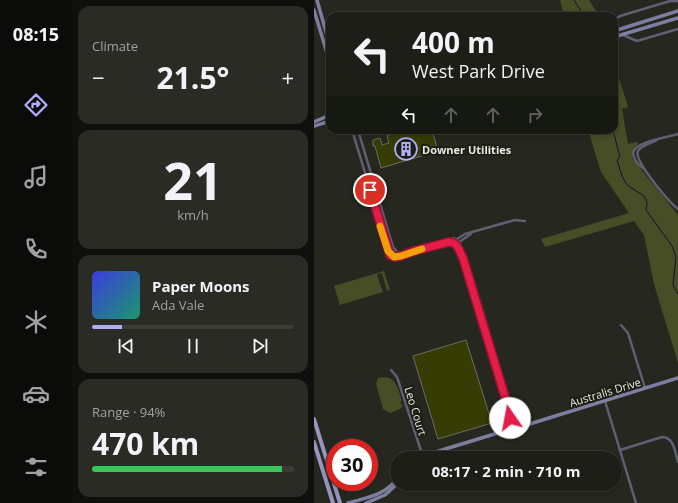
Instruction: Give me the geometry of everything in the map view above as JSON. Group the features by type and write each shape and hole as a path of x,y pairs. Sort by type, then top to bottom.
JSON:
{"main road":[{"path":"314,419 340,503"},
{"path":"314,442 333,503"}],"street":[{"path":"317,0 326,32"},
{"path":"618,17 670,1 678,1"},
{"path":"314,10 326,50"},
{"path":"618,30 678,11"},
{"path":"618,36 678,18"},
{"path":"623,34 637,41 678,29"},
{"path":"314,122 326,117"},
{"path":"314,126 326,122"},
{"path":"353,134 388,251 394,257"},
{"path":"359,134 393,246 397,252"},
{"path":"678,134 639,145 633,150 635,160 674,206 678,213"},
{"path":"368,186 375,186"},
{"path":"370,190 375,186"},
{"path":"674,206 678,209"},
{"path":"455,244 471,234 516,220 525,221"},
{"path":"438,244 448,239 457,239 465,234 471,234"},
{"path":"457,239 509,410 520,426 520,430 517,434 511,433 489,436"},
{"path":"455,244 457,239"},
{"path":"394,257 438,244 451,242 455,244 463,258"},
{"path":"397,252 414,251"},
{"path":"394,257 397,252"},
{"path":"621,326 628,335 645,389"},
{"name":"Leo Court","path":"391,370 396,375 399,383 421,451"},
{"name":"Australis Drive","path":"520,430 524,426 536,422 678,378"},
{"path":"605,401 636,503"},
{"path":"509,410 509,426 511,433"},
{"path":"442,451 502,432 513,422 517,423"},
{"name":"Australis Drive","path":"517,423 536,422"},
{"path":"620,450 662,437 667,437 671,440 678,462"},
{"path":"348,503 381,494 390,487"},
{"path":"366,503 385,495 390,490"}],"green space":[{"path":"560,0 589,0 596,12 563,12"},
{"path":"618,74 628,107 622,109 628,144 637,142 638,144 632,151 632,158 678,215 678,363 654,284 644,235 634,221 545,247 541,239 629,213 601,172 589,134 618,134"},
{"path":"384,271 390,290 387,291 382,274 380,273 377,275 383,292 340,305 334,286"},
{"path":"383,377 391,379 394,382 402,401 400,402 403,406 400,409 390,413 383,409 376,384 378,378"}],"building":[{"name":"Downer Utilities","path":"391,134 433,134 438,151 381,168 375,146 373,146 373,140 380,138 382,145 389,143 387,136"},
{"path":"466,340 492,423 438,439 413,356"}],"waterway":[{"path":"574,0 582,12"},
{"path":"614,134 620,157 617,160 622,176 627,185 644,196 647,202 646,210 672,246 676,257 673,285 678,294"}],"slow traffic":[{"path":"380,226 390,255 398,257 422,249"}],"place":[{"name":"Downer Utilities","path":"406,149"}],"route":[{"path":"370,190 390,255 395,257 406,255 414,251 449,242 453,242 457,245 463,258 509,410 510,418"}]}
